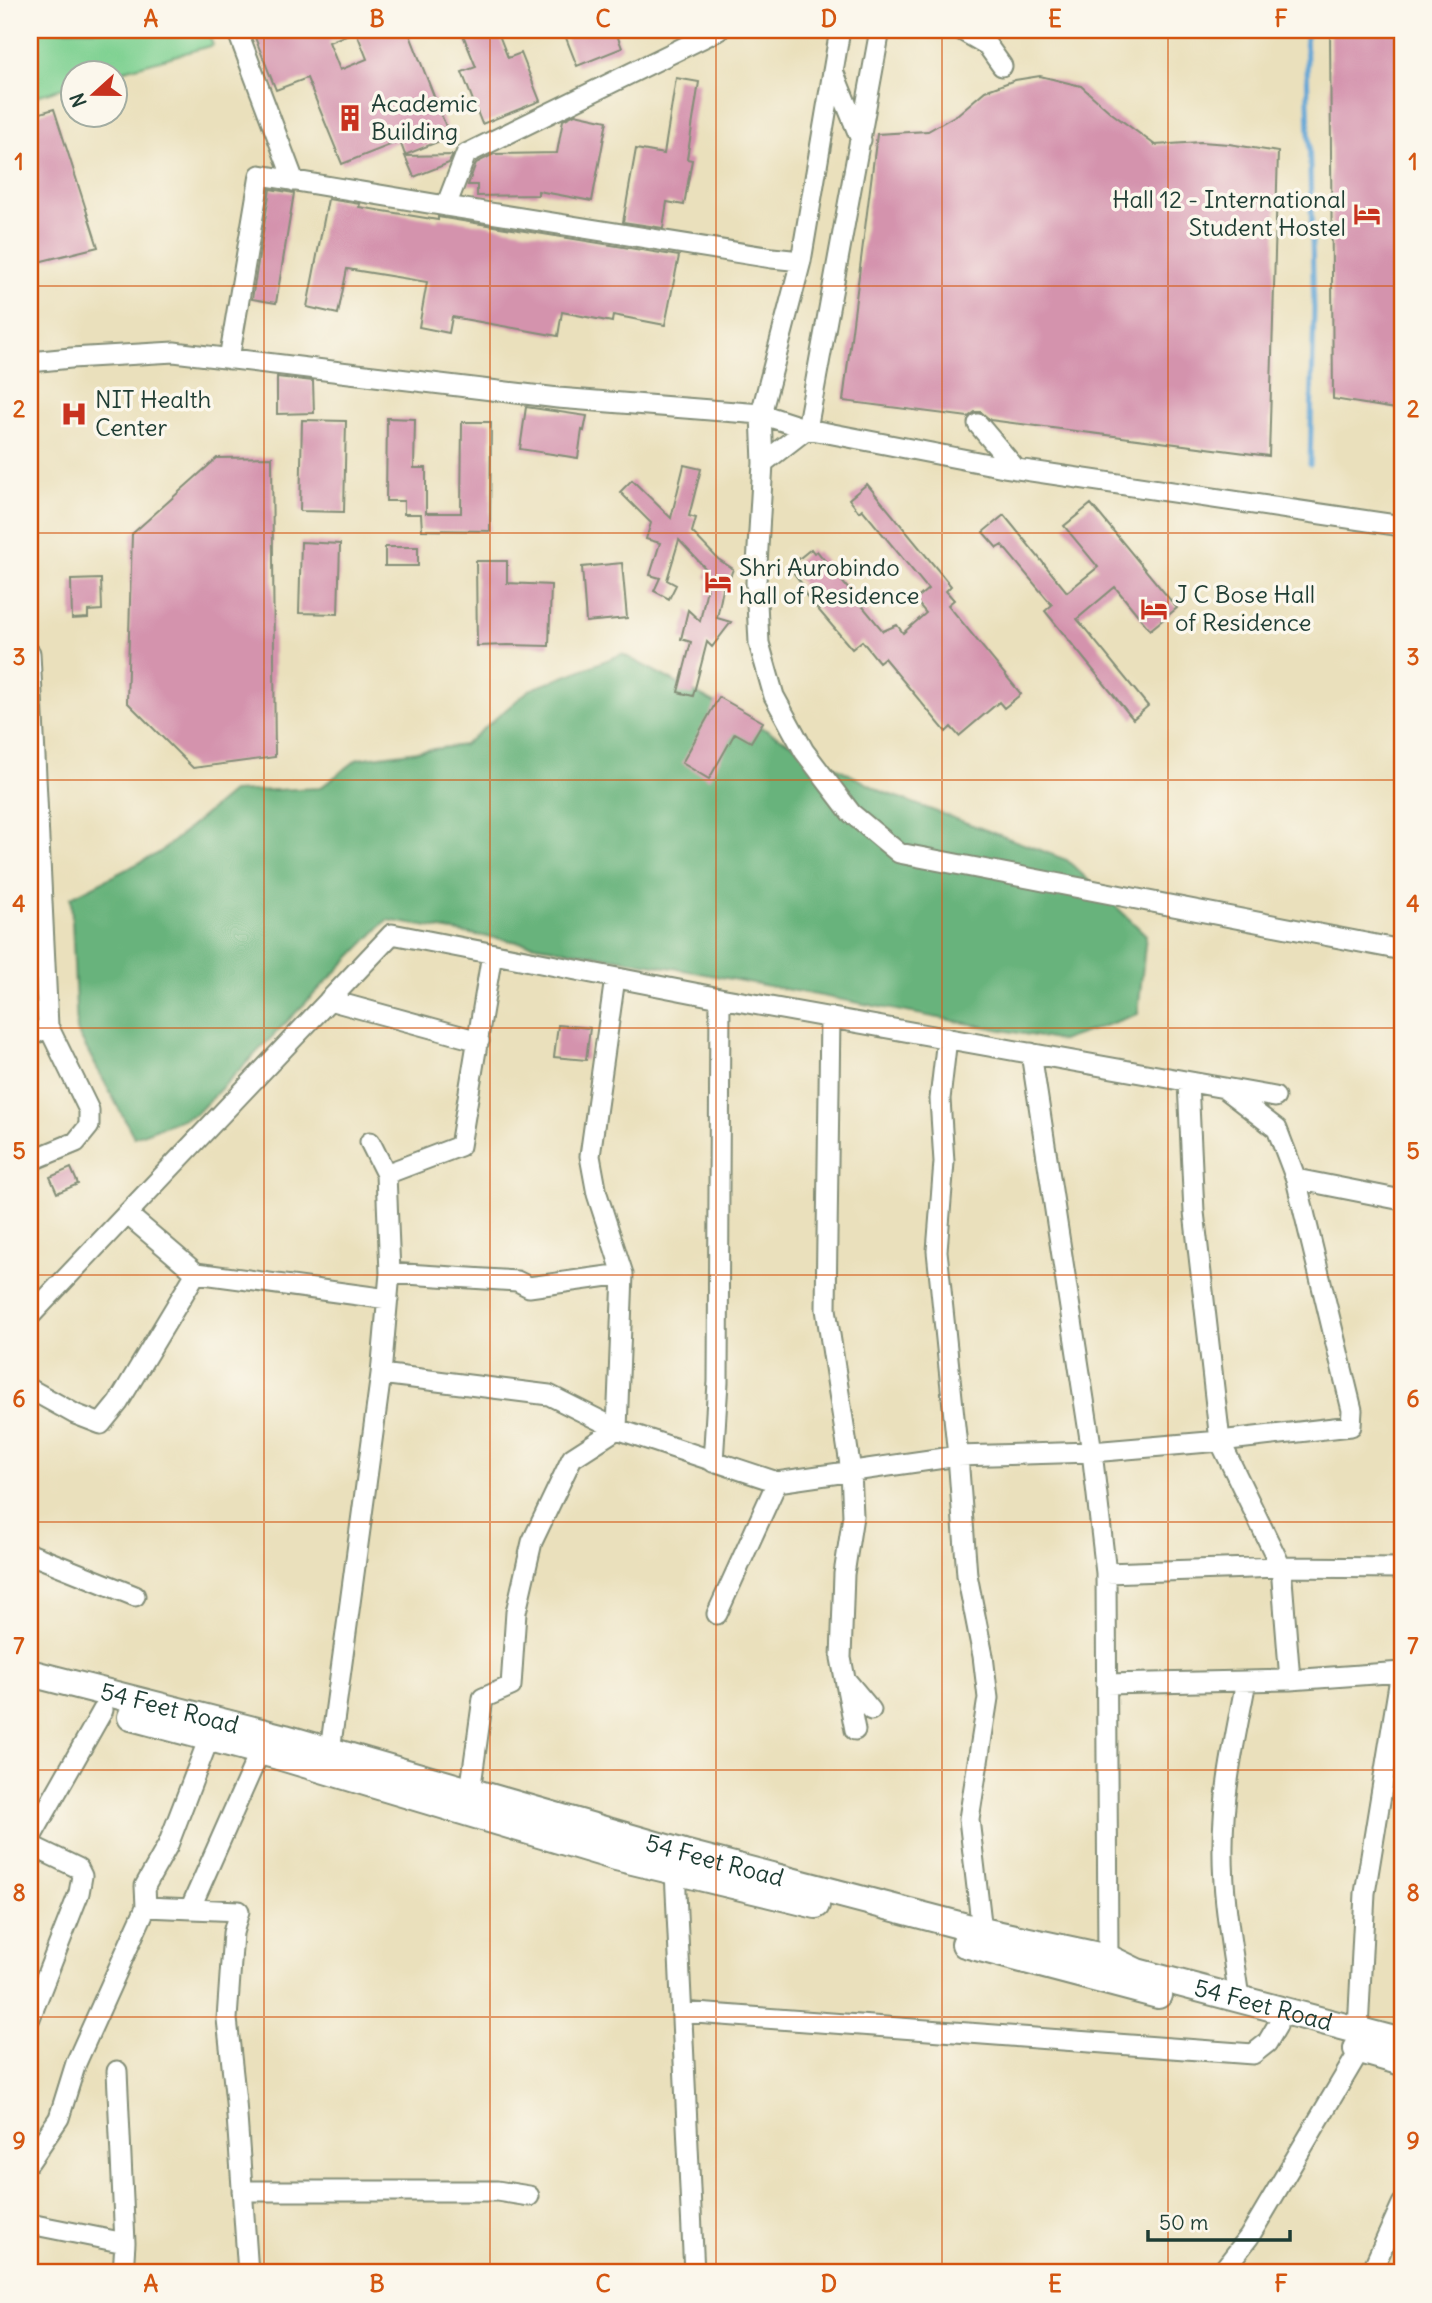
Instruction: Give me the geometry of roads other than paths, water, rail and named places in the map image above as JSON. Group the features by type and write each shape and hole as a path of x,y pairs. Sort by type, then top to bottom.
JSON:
{"street":[{"path":"237,30 294,181"},
{"path":"446,206 466,154 719,30"},
{"path":"840,30 802,261 761,414 763,463 756,582 759,643 774,696 804,751 851,813 899,853 1402,950"},
{"path":"763,463 807,429 880,30"},
{"path":"961,30 987,46 1002,66"},
{"path":"833,71 861,141"},
{"path":"229,359 260,175 802,261"},
{"path":"30,362 174,352 558,398 761,414 807,429 1016,469 1402,526"},
{"path":"978,424 1016,469"},
{"path":"30,653 48,1026 89,1110 89,1126 76,1142 30,1161"},
{"path":"30,1317 392,934 720,998 1275,1097"},
{"path":"386,1174 460,1146 492,954"},
{"path":"615,978 590,1156 597,1194 623,1274 617,1429"},
{"path":"713,1462 718,1382 720,998"},
{"path":"329,1000 479,1041"},
{"path":"830,1017 826,1309 851,1471 853,1516 844,1574 841,1658 855,1730"},
{"path":"30,1037 48,1026"},
{"path":"947,1038 940,1099 944,1162 937,1251 958,1455 967,1575 983,1656 988,1698 970,1819 982,1931"},
{"path":"1031,1053 1092,1452 1106,1573 1108,1958"},
{"path":"1188,1082 1194,1212 1220,1441 1281,1567 1290,1680"},
{"path":"381,1374 549,1395 617,1429 777,1482 958,1455 1092,1452 1351,1426 1352,1410 1296,1179 1277,1129 1223,1088"},
{"path":"330,1751 381,1374 390,1273 386,1174 370,1142"},
{"path":"1296,1179 1402,1200"},
{"path":"127,1214 196,1273 388,1299"},
{"path":"30,1389 75,1414 102,1424 118,1403 196,1273"},
{"path":"390,1273 517,1281 529,1287 623,1274"},
{"path":"470,1792 483,1698 511,1685 516,1612 533,1542 572,1458 617,1429"},
{"path":"717,1615 777,1482"},
{"path":"30,1554 135,1596"},
{"path":"1106,1573 1281,1567 1402,1568"},
{"path":"1106,1684 1290,1680 1402,1672 1365,1893 1359,2040 1249,2237 1221,2273"},
{"name":"54 Feet Road","path":"30,1673 330,1751 470,1792 679,1862 836,1910 1276,2026 1359,2040 1402,2042"},
{"path":"845,1679 871,1710"},
{"path":"1239,1998 1225,1902 1223,1844 1228,1778 1246,1681"},
{"name":"54 Feet Road","path":"30,1691 260,1751 616,1857 679,1862 1108,1958 1137,1972 1239,1998 1359,2040 1402,2062"},
{"path":"30,1839 103,1710"},
{"path":"30,2161 59,2118 76,2063 146,1907 145,1886 168,1845 209,1738"},
{"path":"190,1909 260,1751"},
{"path":"30,1845 78,1868 82,1876 79,1893 30,2018"},
{"path":"679,1862 682,2012 695,2273"},
{"path":"146,1907 239,1910 233,1933 227,2018 248,2273"},
{"path":"682,2012 1253,2054 1267,2043 1276,2026"},
{"path":"117,2071 125,2243 122,2273"},
{"path":"242,2191 497,2191 529,2196"},
{"path":"1371,2273 1402,2204"},
{"path":"30,2224 125,2243"}],"waterway":[{"path":"1306,30 1314,309 1310,465"}],"place":[{"name":"Academic Building","path":"350,118"},
{"name":"Hall 12 - International Student Hostel","path":"1367,214"},
{"name":"NIT Health Center","path":"74,414"},
{"name":"Shri Aurobindo hall of Residence","path":"718,582"},
{"name":"J C Bose Hall of Residence","path":"1154,609"}]}
